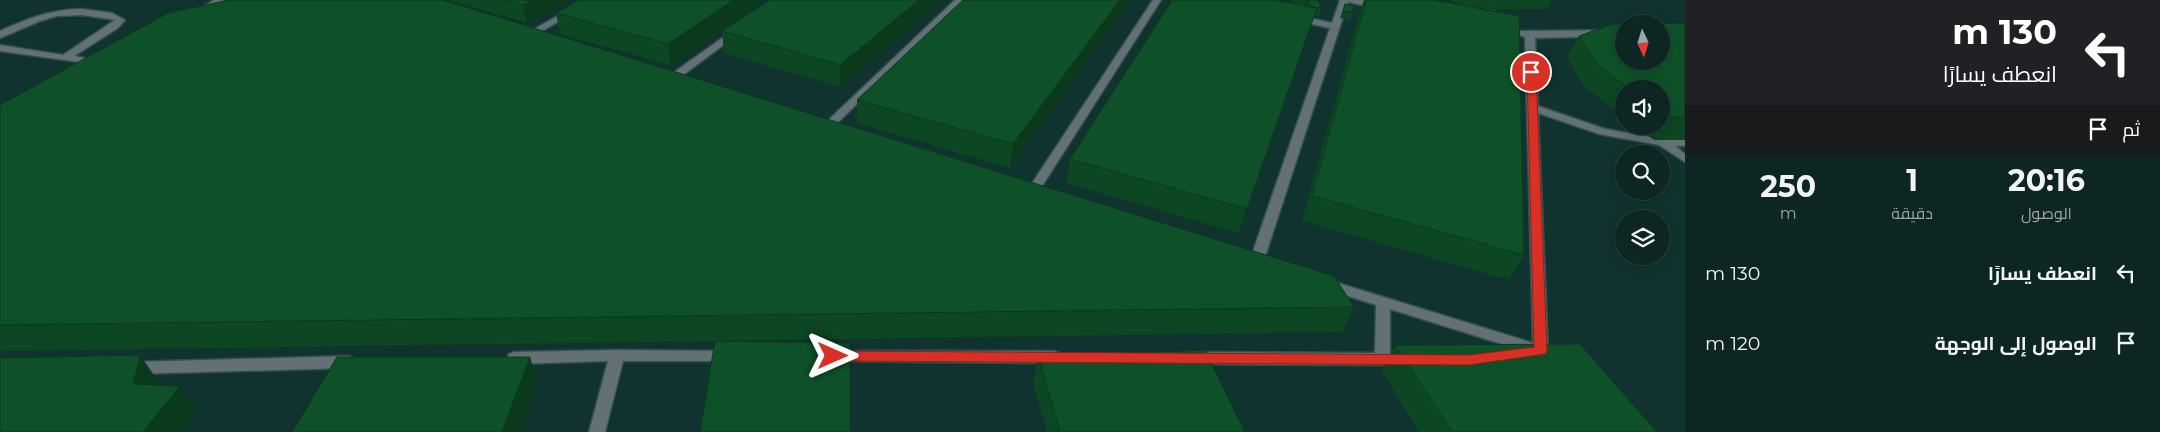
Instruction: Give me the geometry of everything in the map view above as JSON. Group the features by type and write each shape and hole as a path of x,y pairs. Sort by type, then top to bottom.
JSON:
{"street":[{"path":"187,18 220,0"},
{"path":"543,44 520,37 591,0"},
{"path":"824,130 960,0"},
{"path":"1031,194 1157,0"},
{"path":"1256,263 1344,0"},
{"path":"1350,0 1388,8"},
{"path":"0,35 44,15 58,12 75,10 114,16 120,20 115,26 65,58"},
{"path":"1287,17 1335,26"},
{"path":"685,88 662,80 747,23"},
{"path":"1511,32 1530,35 1615,33"},
{"path":"1530,35 1541,351"},
{"path":"0,48 106,64 90,73"},
{"path":"1532,108 1603,132 1685,144"},
{"path":"1662,142 1685,159"},
{"path":"1320,283 1541,351"},
{"path":"1382,359 1383,302"},
{"path":"1505,355 1541,351"},
{"path":"498,358 617,355 746,356"},
{"path":"597,432 617,355"},
{"path":"816,356 1064,358"},
{"path":"1173,358 1421,359"},
{"path":"119,368 368,362"}],"building":[{"path":"229,0 443,0 1334,276 1354,307 0,325 0,105 168,13"},
{"path":"506,0 532,0 523,5"},
{"path":"579,0 733,0 668,44 556,13"},
{"path":"770,0 919,0 840,65 722,31"},
{"path":"963,0 1120,0 1013,144 857,100"},
{"path":"1172,0 1274,0 1317,8 1247,209 1070,159"},
{"path":"1308,0 1317,0 1322,8 1312,7"},
{"path":"1366,0 1434,0 1519,16 1524,255 1312,196"},
{"path":"1345,4 1354,6 1352,12 1343,11"},
{"path":"1477,6 1497,9 1497,12 1477,8"},
{"path":"1670,23 1685,23 1685,117 1670,117 1670,80 1618,80 1597,65 1579,36 1615,24 1615,70 1670,70"},
{"path":"715,341 850,343 850,432 700,432"},
{"path":"1580,344 1657,432 1452,432 1395,345"},
{"path":"1205,350 1245,432 1060,432 1038,357"},
{"path":"140,355 133,384 180,386 143,432 0,432 0,358"},
{"path":"337,357 530,357 502,432 292,432"}],"route":[{"path":"833,356 1469,360 1541,351 1531,72"}]}
